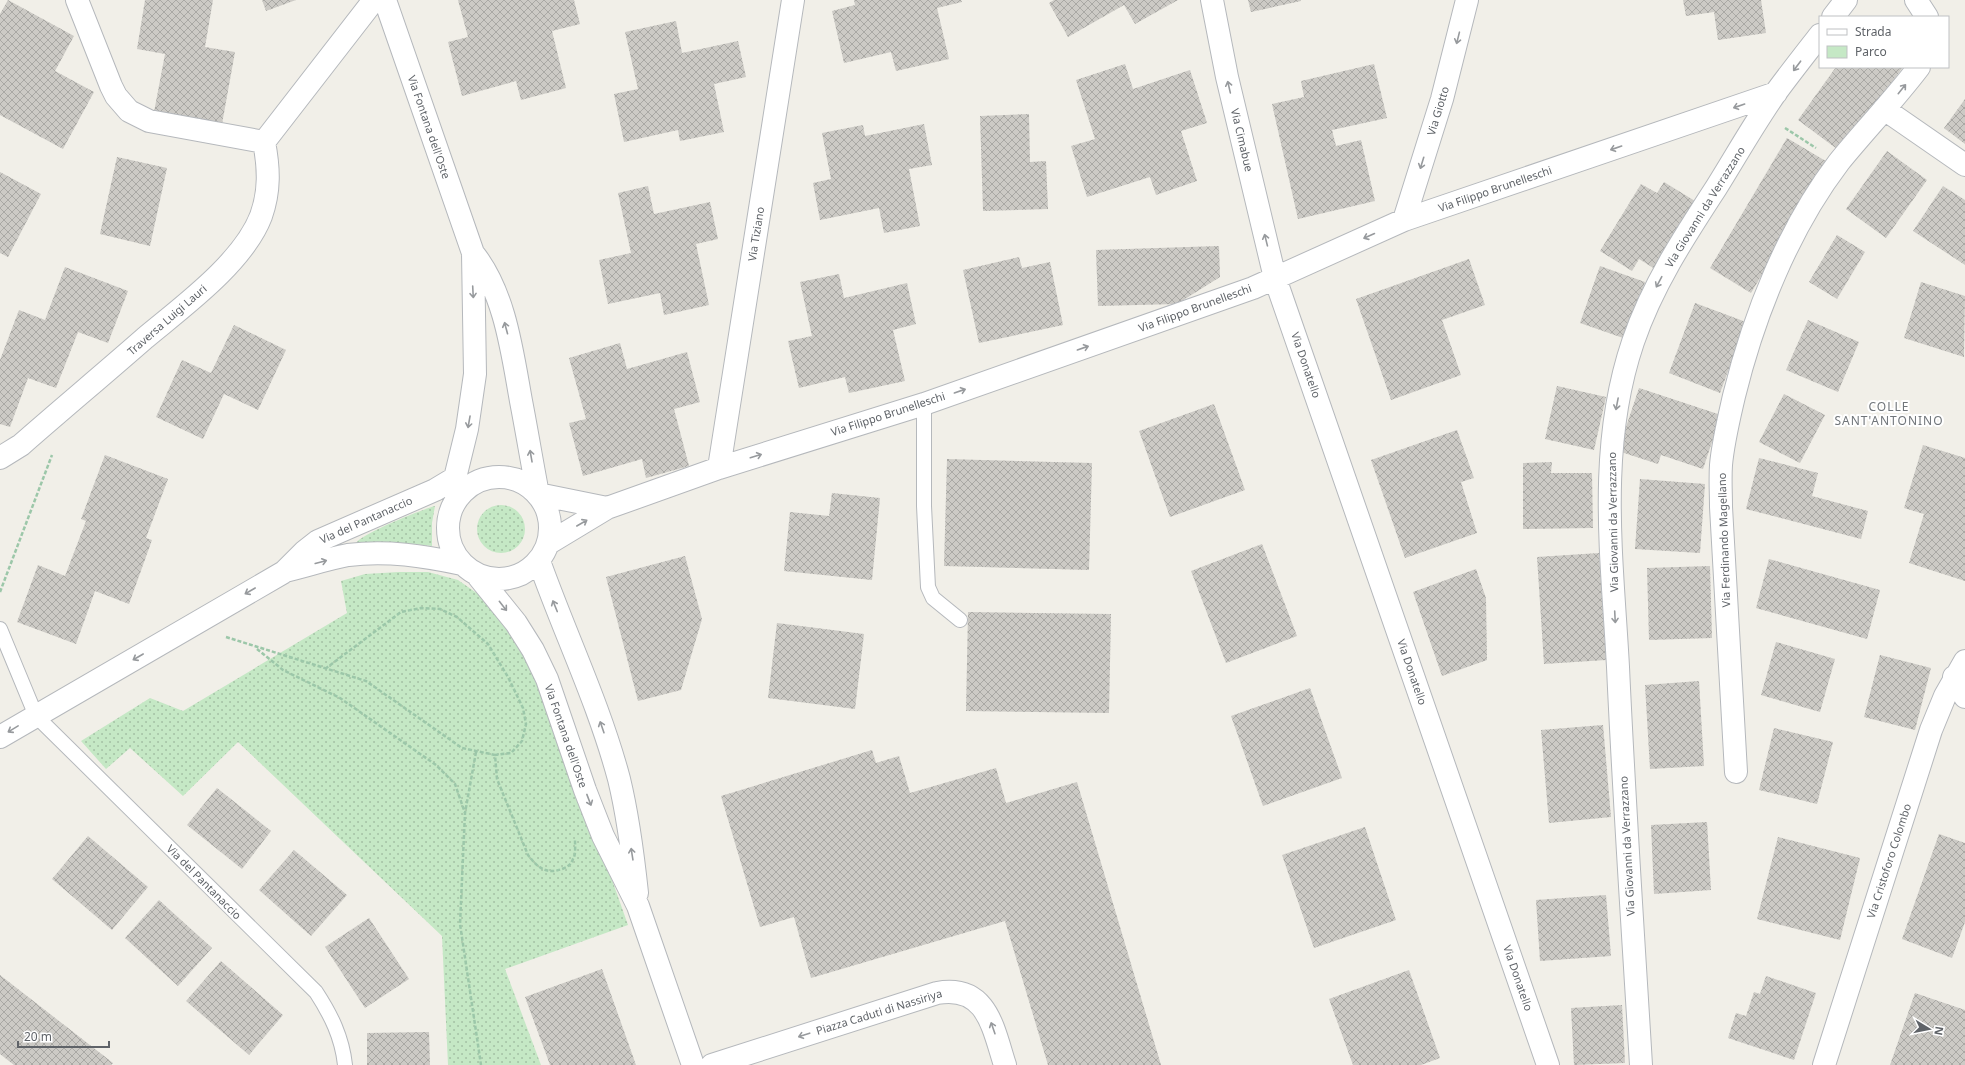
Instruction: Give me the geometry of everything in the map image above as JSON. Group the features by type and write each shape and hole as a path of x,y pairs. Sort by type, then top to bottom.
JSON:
{"street":[{"path":"77,0 111,86 116,96 129,111 158,123 264,142 374,0"},
{"name":"Via Fontana dell'Oste","path":"385,0 473,253 490,280 501,312 516,372 538,494"},
{"name":"Via Tiziano","path":"719,468 793,0"},
{"name":"Via Cimabue","path":"1212,0 1227,77 1275,278"},
{"name":"Via Giotto","path":"1404,220 1446,86 1467,0"},
{"path":"1834,16 1846,0"},
{"path":"1916,0 1926,16"},
{"name":"Via Giovanni da Verrazzano","path":"1641,1065 1623,771 1610,511 1612,430 1626,366 1634,340 1654,291 1679,246 1776,93 1819,36"},
{"name":"Via Ferdinando Magellano","path":"1736,772 1721,507 1721,464 1728,421 1744,358 1782,261 1804,215 1839,163 1900,92 1918,68"},
{"name":"Via Filippo Brunelleschi","path":"544,552 607,508 719,468 924,404 1252,288 1404,220 1776,93"},
{"path":"1884,109 1965,165"},
{"name":"Traversa Luigi Lauri","path":"0,458 21,445 207,286 237,254 256,226 265,204 269,167 264,142"},
{"name":"Via Fontana dell'Oste","path":"460,484 475,374 473,253"},
{"name":"Via Donatello","path":"1275,278 1548,1065"},
{"path":"494,477 511,478 526,484 538,494 547,509 551,526 544,552 526,572 511,579 494,580 470,570 452,550 448,535 449,518 460,484 494,477"},
{"name":"Via del Pantanaccio","path":"284,572 304,552 318,541 435,490 460,484"},
{"path":"538,494 607,508"},
{"name":"Via Fontana dell'Oste","path":"544,552 617,774 627,819 638,906"},
{"name":"Via del Pantanaccio","path":"0,737 284,572 335,558 370,553 409,554 470,570"},
{"name":"Via Fontana dell'Oste","path":"470,570 516,623 540,665 554,698 585,790 603,836 638,906 693,1065"},
{"path":"1960,669 1965,697"},
{"name":"Via Cristoforo Colombo","path":"1824,1065 1931,730 1960,669"},
{"name":"Piazza Caduti di Nassiriya","path":"712,1065 937,993 949,991 970,996 985,1010 1005,1065"}],"lane":[{"path":"924,404 924,506 928,587 933,598 960,620"},
{"path":"0,629 36,716"},
{"name":"Via del Pantanaccio","path":"36,716 316,992 335,1024 341,1041 345,1065"}],"path":[{"path":"1763,114 1839,163"},
{"path":"0,592 53,452"},
{"path":"191,626 325,669 366,681 462,748 495,755 511,753 522,741 526,724 523,708 508,677 488,644 457,617 440,609 421,608 401,612 325,669"},
{"path":"256,647 283,670 340,698 436,766 455,784 465,813"},
{"path":"476,752 465,813 460,924 481,1065"},
{"path":"495,755 497,779 528,855 535,865 543,870 553,872 568,867 574,858 575,837"}],"green space":[{"path":"496,505 506,505 518,512 525,524 525,534 518,546 506,553 496,553 488,549 481,542 477,534 477,524 481,516 488,509"},
{"path":"435,506 432,523 432,546 391,542 356,543 360,539 380,528"},
{"path":"428,572 458,580 501,610 530,648 628,925 505,969 541,1065 448,1065 442,936 238,742 183,796 130,748 106,769 81,741 150,698 183,711 347,613 341,581 365,574"}],"building":[{"path":"8,0 74,36 55,71 94,92 63,149 0,115 0,14"},
{"path":"145,0 213,0 205,47 235,52 222,124 154,112 165,54 137,49"},
{"path":"262,0 296,0 266,11"},
{"path":"458,0 574,0 580,24 552,31 566,88 521,100 516,81 462,96 448,42 468,37"},
{"path":"854,0 961,0 962,2 937,8 949,59 896,71 891,52 844,63 832,11 855,5"},
{"path":"1054,0 1178,0 1135,24 1124,5 1068,37 1049,3"},
{"path":"1248,0 1301,0 1301,1 1251,12"},
{"path":"1683,0 1761,0 1766,33 1718,40 1714,12 1686,16"},
{"path":"676,21 682,53 738,41 746,77 714,84 724,132 680,141 678,130 624,142 614,94 638,89 625,32"},
{"path":"1125,64 1133,89 1190,70 1207,123 1181,131 1197,181 1156,195 1150,177 1087,197 1071,146 1095,139 1076,80"},
{"path":"1374,64 1387,118 1332,130 1336,146 1361,140 1375,201 1298,219 1272,104 1304,97 1301,81"},
{"path":"1835,68 1902,68 1841,152 1798,120"},
{"path":"1965,99 1965,144 1944,128"},
{"path":"1029,114 1030,162 1046,161 1048,209 983,211 980,116"},
{"path":"924,124 932,165 909,169 920,226 884,233 879,208 820,220 813,183 831,179 822,133 863,125 865,136"},
{"path":"1787,138 1829,163 1751,293 1710,268"},
{"path":"1887,151 1927,180 1886,238 1846,209"},
{"path":"117,157 167,168 150,246 100,234"},
{"path":"0,172 41,194 8,257 0,253"},
{"path":"1664,182 1695,201 1655,269 1639,259 1632,271 1600,251 1641,184 1657,193"},
{"path":"648,186 654,214 710,202 718,239 696,244 709,305 664,315 660,293 608,304 599,260 631,253 618,193"},
{"path":"1943,186 1965,200 1965,265 1913,231"},
{"path":"1837,235 1865,252 1837,299 1809,282"},
{"path":"1219,246 1220,277 1177,304 1098,306 1096,250"},
{"path":"1019,257 1022,268 1050,262 1063,325 979,343 963,270"},
{"path":"1469,259 1485,305 1442,320 1461,375 1391,400 1356,299"},
{"path":"1600,266 1645,282 1626,339 1580,323"},
{"path":"65,267 128,291 108,343 78,332 56,388 28,378 10,427 0,424 0,360 19,310 45,320"},
{"path":"839,274 844,298 907,283 916,324 893,330 905,381 849,393 845,377 799,388 788,341 812,336 800,282"},
{"path":"1921,282 1965,296 1964,357 1904,338"},
{"path":"1695,303 1746,322 1720,393 1669,373"},
{"path":"1808,320 1859,342 1838,392 1786,370"},
{"path":"234,325 286,350 258,410 224,394 203,439 156,417 182,360 211,373"},
{"path":"620,343 627,369 687,352 700,402 674,409 689,466 646,478 642,459 583,476 569,423 586,419 569,358"},
{"path":"1557,386 1606,397 1594,450 1545,439"},
{"path":"1639,388 1721,415 1703,469 1661,455 1658,464 1618,451"},
{"path":"1784,394 1825,415 1800,463 1759,442"},
{"path":"1214,404 1245,490 1170,517 1139,431"},
{"path":"1457,430 1474,478 1461,482 1477,533 1405,558 1371,460"},
{"path":"1923,445 1965,458 1965,581 1909,563 1924,514 1904,508"},
{"path":"105,455 168,479 146,538 152,540 129,604 95,591 76,644 17,622 38,565 65,576 86,521 81,519"},
{"path":"1759,458 1818,473 1812,496 1868,511 1861,539 1746,509"},
{"path":"947,459 1092,463 1089,570 944,566"},
{"path":"1552,462 1551,473 1592,473 1593,528 1523,529 1523,463"},
{"path":"1640,479 1705,484 1700,553 1635,549"},
{"path":"832,493 880,498 872,580 784,571 790,512 829,516"},
{"path":"1262,544 1297,636 1226,663 1191,571"},
{"path":"1599,553 1606,660 1544,664 1537,557"},
{"path":"685,556 702,619 681,690 638,701 606,577"},
{"path":"1769,559 1880,590 1867,639 1756,608"},
{"path":"1710,566 1712,638 1649,640 1647,568"},
{"path":"1476,569 1486,598 1487,660 1442,676 1413,592"},
{"path":"968,612 1111,614 1109,713 966,711"},
{"path":"777,623 864,634 855,709 768,698"},
{"path":"1776,642 1835,659 1820,712 1761,695"},
{"path":"1880,655 1931,668 1915,730 1864,717"},
{"path":"1699,681 1704,766 1650,769 1645,685"},
{"path":"1310,688 1342,778 1263,806 1231,716"},
{"path":"1603,725 1611,817 1549,823 1541,730"},
{"path":"1774,728 1833,742 1817,804 1759,790"},
{"path":"872,750 876,763 899,756 910,793 996,768 1006,803 1077,782 1161,1065 1048,1065 1005,921 811,978 794,917 760,927 721,796"},
{"path":"217,788 271,831 242,869 187,825"},
{"path":"1707,822 1711,890 1654,894 1651,825"},
{"path":"1365,827 1396,920 1314,948 1282,855"},
{"path":"1939,834 1965,843 1965,922 1952,958 1902,939"},
{"path":"88,836 148,887 112,930 52,879"},
{"path":"1778,837 1860,858 1840,940 1757,919"},
{"path":"294,850 347,895 311,936 259,890"},
{"path":"1606,895 1611,956 1540,961 1536,900"},
{"path":"159,900 212,948 178,986 125,938"},
{"path":"369,918 409,979 365,1008 325,947"},
{"path":"221,961 283,1015 249,1055 186,1001"},
{"path":"602,969 636,1065 550,1065 525,997"},
{"path":"1409,970 1440,1058 1421,1065 1353,1065 1329,999"},
{"path":"0,975 113,1063 111,1065 14,1065 0,1054"},
{"path":"1766,976 1816,993 1794,1060 1728,1038 1736,1013 1746,1016 1754,992 1760,994"},
{"path":"1915,993 1965,1010 1965,1065 1890,1065"},
{"path":"1622,1005 1625,1063 1574,1065 1571,1008"},
{"path":"429,1032 430,1065 367,1065 367,1033"}],"district":[{"name":"COLLE SANT'ANTONINO","path":"1889,414"}]}
